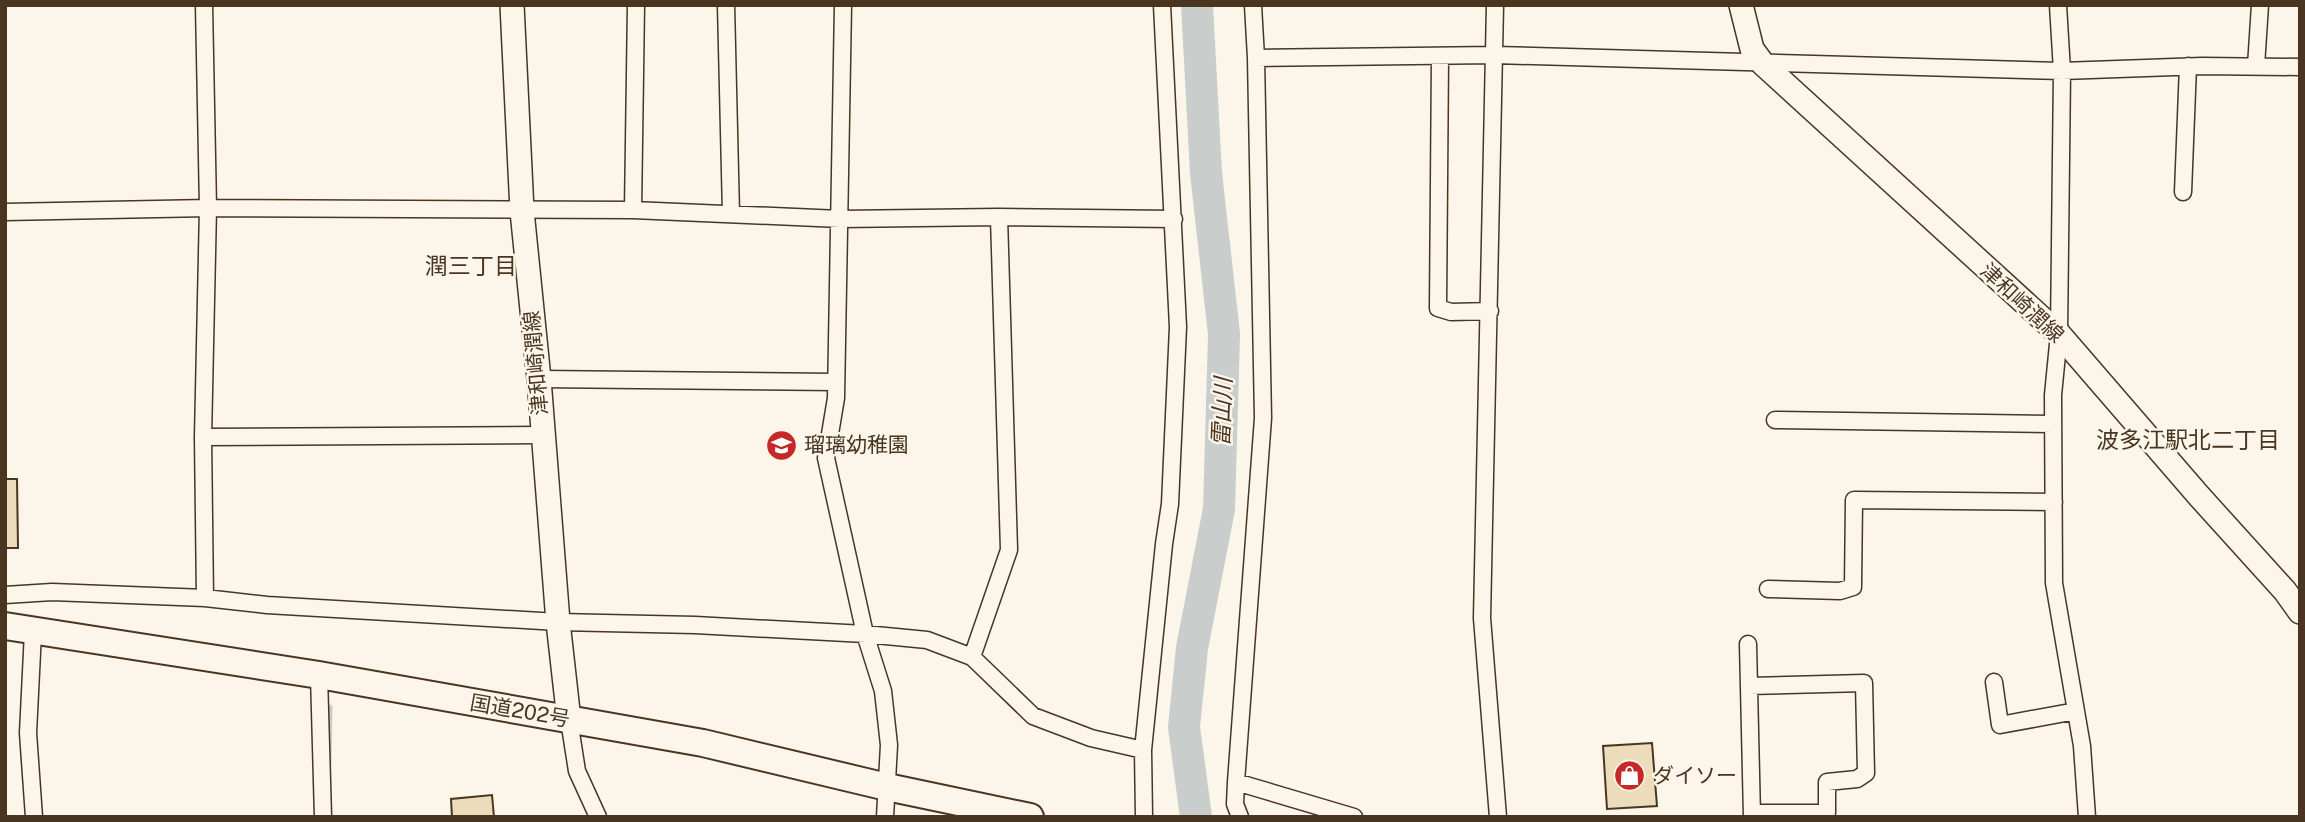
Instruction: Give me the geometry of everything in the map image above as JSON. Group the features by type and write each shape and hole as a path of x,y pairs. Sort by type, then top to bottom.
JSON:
{"highway":[{"name":"国道202号","path":"5,626 319,675 703,743 887,788 1018,816"}],"main road":[{"name":"津和崎潤線","path":"512,5 522,211 569,720"},
{"name":"津和崎潤線","path":"1741,5 1752,48 1763,64 2059,334 2199,496 2286,591 2300,612"}],"street":[{"path":"204,5 208,208 203,437 205,598"},
{"path":"633,210 636,5"},
{"path":"726,5 731,214"},
{"path":"843,5 836,398 826,458 864,634 883,691 889,745 885,817"},
{"path":"1144,817 1143,750 1170,504 1178,327 1162,5"},
{"path":"1240,817 1235,804 1236,782 1263,418 1253,5"},
{"path":"1495,5 1482,618 1498,817"},
{"path":"2057,5 2062,71 2059,334 2053,424 2054,583 2082,746 2087,817"},
{"path":"2256,66 2260,5"},
{"path":"1256,58 1495,55 2062,71 2188,66 2300,67"},
{"path":"1440,56 1438,308 1451,312 1490,312"},
{"path":"2183,192 2188,66"},
{"path":"5,212 208,208 633,210 840,219 1174,219"},
{"path":"972,657 1009,550 999,217"},
{"path":"539,379 836,382"},
{"path":"1774,420 2053,424"},
{"path":"203,437 542,435"},
{"path":"1768,589 1840,591 1853,587 1854,500 2053,502"},
{"path":"5,595 52,593 205,598 267,605 558,622 695,625 927,640 972,657 1033,716 1091,738 1143,750"},
{"path":"33,632 28,733 34,817"},
{"path":"1748,644 1752,815 1827,813 1827,782 1857,779 1866,774 1864,683 1749,686"},
{"path":"319,675 323,817"},
{"path":"1994,682 2000,725 2076,711"},
{"path":"569,720 577,771 598,817"},
{"path":"1236,782 1354,817"}],"building":[{"path":"5,479 17,479 18,548 5,548"},
{"name":"ダイソー","path":"1652,743 1657,806 1607,809 1603,746"},
{"path":"492,795 494,817 452,817 451,799"}],"waterway":[{"name":"雷山川","path":"1196,817 1184,727 1192,648 1219,509 1224,334 1206,173 1197,5"},
{"path":"329,765 330,707"}],"place":[{"name":"瑠璃幼稚園","path":"781,445"},
{"name":"ダイソー","path":"1630,776"}],"district":[{"name":"潤三丁目","path":"471,266"},
{"name":"波多江駅北二丁目","path":"2188,440"}]}
